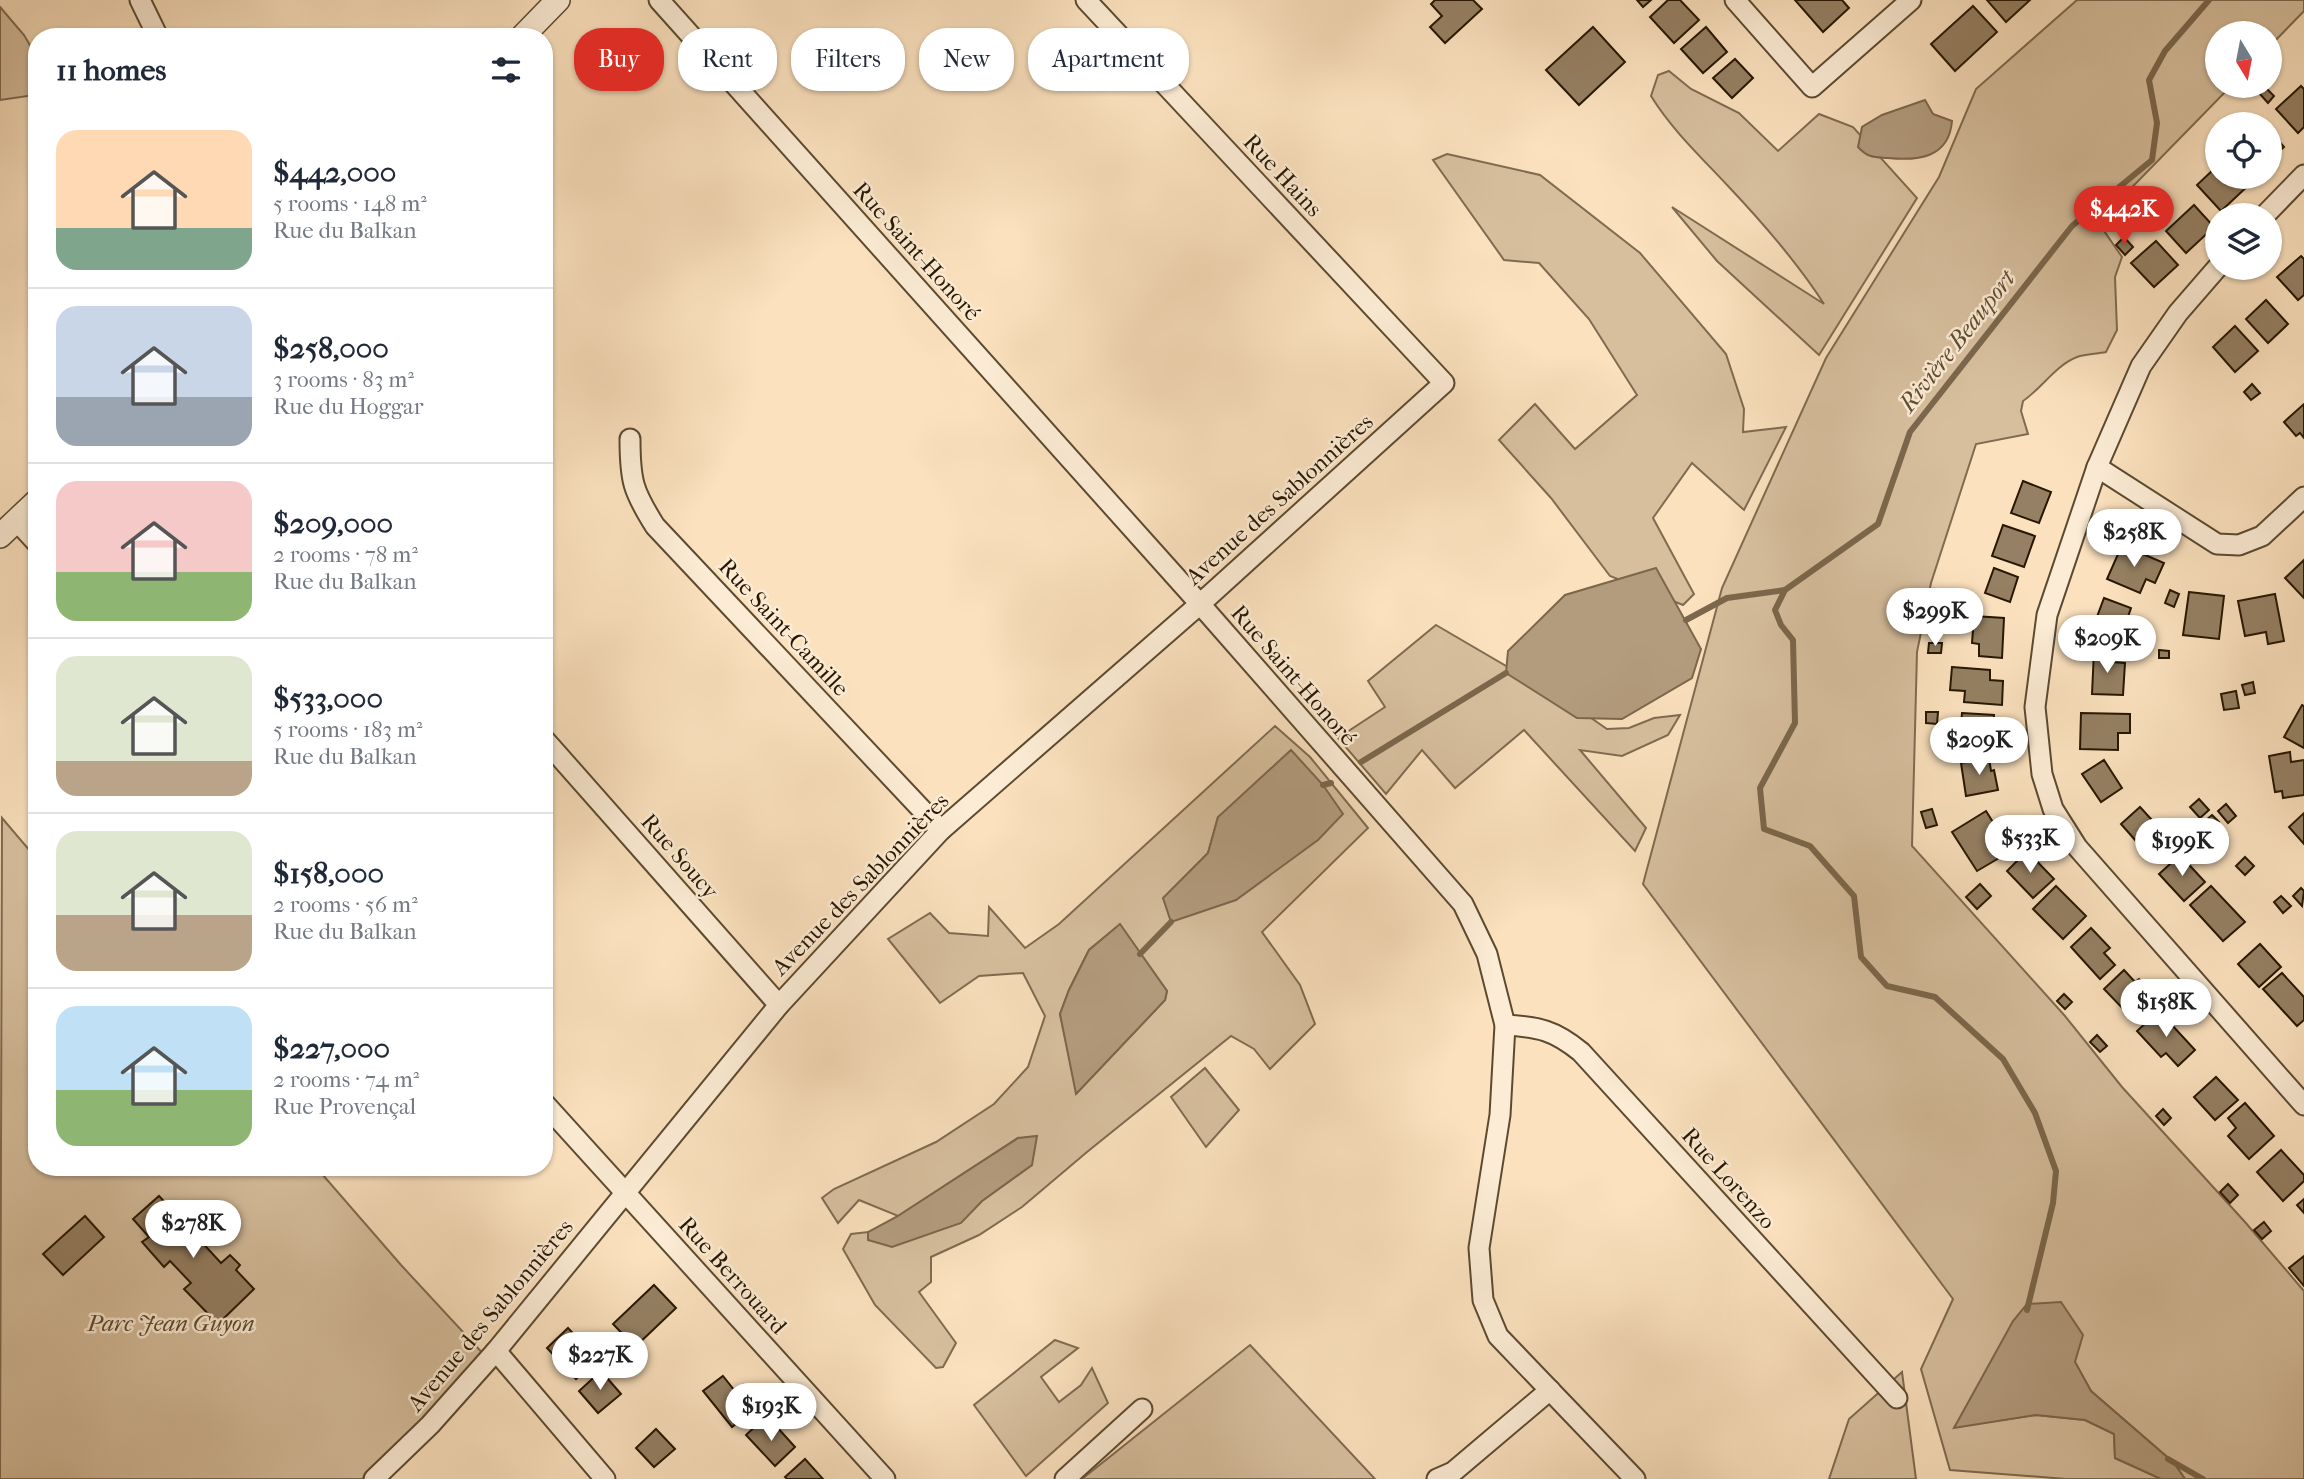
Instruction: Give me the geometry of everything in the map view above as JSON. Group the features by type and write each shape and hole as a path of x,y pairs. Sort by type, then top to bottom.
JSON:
{"street":[{"path":"140,0 154,28"},
{"path":"531,28 558,0"},
{"name":"Rue Saint-Honoré","path":"659,0 1200,604 1463,904 1487,954 1505,1025 1500,1115 1479,1248 1483,1300 1498,1336 1635,1479"},
{"name":"Rue Hains","path":"1086,0 1444,383"},
{"path":"1735,0 1812,87 1911,0"},
{"path":"2277,203 2304,175"},
{"path":"2207,280 2178,313 2141,366 2096,467 2047,615 2035,706 2042,774 2053,809 2077,847 2304,1105"},
{"name":"Avenue des Sablonnières","path":"374,1479 430,1425 496,1351 779,1005 941,830 1200,604 1444,383"},
{"name":"Rue Saint-Camille","path":"630,439 630,475 640,502 655,526 941,830"},
{"path":"2096,467 2217,544 2239,545 2262,536 2304,497"},
{"path":"28,509 8,528 28,538"},
{"name":"Rue Soucy","path":"553,749 779,1005"},
{"name":"Rue Lorenzo","path":"1505,1025 1535,1027 1562,1037 1581,1052 1897,1398"},
{"name":"Rue Berrouard","path":"553,1113 885,1479"},
{"path":"496,1351 605,1479"},
{"path":"1437,1479 1453,1472 1550,1390"},
{"path":"1065,1479 1142,1409"}],"green space":[{"path":"2077,0 2304,0 2304,11 2282,34 2282,21 2205,21 2205,98 2219,98 2098,222 2122,257 2115,277 2117,330 2106,352 2080,356 2069,361 2023,401 2021,411 2028,434 1976,444 1931,583 1917,652 1912,846 2065,1016 2122,1087 2304,1291 2304,1479 2185,1479 2174,1463 2091,1391 2075,1362 1954,1427 2036,1415 2085,1420 2114,1434 2115,1458 2161,1479 2066,1479 1950,1470 1921,1369 1953,1299 1643,884 1722,588 1826,358 1939,177 1976,89"},
{"path":"0,7 28,42 28,96 0,100"},
{"path":"1669,71 1691,89 1739,113 1778,151 1819,114 1853,127 1917,198 1819,355 1717,261 1672,207 1824,304 1779,243 1687,143 1651,96 1658,75"},
{"path":"1447,154 1540,175 1640,253 1726,354 1744,409 1743,432 1786,427 1744,510 1692,463 1653,518 1694,594 1683,605 1610,576 1551,498 1499,440 1535,404 1575,449 1637,395 1589,319 1539,263 1504,260 1433,160"},
{"path":"1436,625 1571,704 1607,729 1629,728 1654,718 1680,715 1668,735 1622,756 1580,750 1646,828 1635,851 1524,730 1455,788 1422,750 1386,794 1338,738 1385,707 1368,681"},
{"path":"1275,726 1310,757 1368,828 1262,932 1300,985 1315,1024 1270,1069 1254,1049 1231,1036 1022,1207 979,1235 931,1257 931,1282 919,1292 956,1343 943,1367 936,1368 875,1305 843,1249 851,1234 868,1232 869,1240 960,1223 982,1201 1032,1165 1018,1138 898,1216 859,1200 838,1223 822,1198 834,1189 936,1142 994,1104 1028,1067 1045,1016 1023,973 979,976 940,1003 888,939 930,913 949,933 988,936 989,907 1025,948 1059,924","holes":["1218,817 1236,900 1164,898 1208,853","1120,925 1167,991 1165,1000 1077,1093 1060,1014 1089,950"]},
{"name":"Parc Jean Guyon","path":"2,818 28,848 28,1176 324,1176 488,1359 374,1479 0,1479"},
{"path":"1205,1068 1239,1110 1206,1147 1171,1097"},
{"path":"1055,1340 1078,1348 1041,1377 1059,1402 1081,1385 1092,1368 1108,1403 1026,1476 974,1405"},
{"path":"1250,1345 1375,1479 1082,1479"},
{"path":"1902,1372 1916,1479 1829,1479 1849,1419"}],"shaded area":[{"path":"1925,100 1933,114 1952,121 1950,133 1938,150 1921,157 1899,159 1871,156 1858,147 1862,127 1882,115"},
{"path":"1656,568 1701,649 1692,678 1622,719 1577,718 1506,673 1508,651 1565,595"},
{"path":"1291,750 1323,785 1343,814 1318,840 1236,900 1171,922 1163,898 1208,853 1218,817"},
{"path":"1120,924 1167,991 1165,1000 1076,1094 1060,1014 1089,950"},
{"path":"1037,1136 1032,1165 982,1201 961,1223 892,1247 868,1240 868,1232 898,1216 1018,1138"},
{"path":"2061,1302 2083,1335 2075,1362 2091,1391 2174,1463 2185,1479 2161,1479 2115,1458 2114,1434 2085,1420 2036,1415 1954,1428 2013,1321 2027,1304"}],"building":[{"path":"1435,0 1473,0 1482,9 1445,43 1430,27 1442,16 1431,4"},
{"path":"1637,0 1651,0 1643,7"},
{"path":"1668,0 1680,0 1699,20 1674,43 1650,17"},
{"path":"1795,0 1842,0 1849,8 1823,32"},
{"path":"1987,0 2030,0 2006,22"},
{"path":"1973,6 1997,32 1955,71 1931,44"},
{"path":"1593,27 1625,62 1579,105 1546,70"},
{"path":"1706,27 1727,52 1703,73 1681,49"},
{"path":"1735,59 1753,78 1732,98 1713,78"},
{"path":"2301,86 2304,89 2304,127 2298,133 2282,116 2282,112 2276,109"},
{"path":"2205,177 2205,189 2245,189 2230,203 2214,203 2197,185"},
{"path":"2194,205 2205,217 2205,235 2186,253 2166,231"},
{"path":"2124,237 2133,247 2125,255 2116,245"},
{"path":"2156,241 2178,265 2154,287 2131,263"},
{"path":"2301,256 2304,259 2304,295 2298,300 2280,280 2282,280 2282,273"},
{"path":"2266,300 2288,324 2268,343 2246,319"},
{"path":"2235,326 2258,351 2235,372 2213,347"},
{"path":"2252,384 2260,393 2251,400 2244,392"},
{"path":"2304,404 2304,438 2300,433 2296,436 2284,422"},
{"path":"2023,481 2051,492 2039,523 2011,513"},
{"path":"2003,525 2035,536 2024,567 1992,556"},
{"path":"2122,545 2164,563 2155,583 2146,579 2140,593 2107,579"},
{"path":"2304,560 2304,598 2285,578"},
{"path":"1994,568 2018,577 2010,602 1985,593"},
{"path":"1935,589 1947,592 1944,602 1932,599"},
{"path":"2170,590 2179,594 2174,607 2165,603"},
{"path":"2189,592 2224,596 2219,639 2183,635"},
{"path":"2275,594 2284,641 2268,644 2266,632 2245,636 2238,601"},
{"path":"2104,598 2131,608 2119,643 2091,633"},
{"path":"1974,616 2004,618 2002,658 1979,656 1979,644 1972,643"},
{"path":"1929,643 1942,643 1941,653 1928,653"},
{"path":"2159,650 2169,651 2169,658 2159,658"},
{"path":"2094,651 2112,652 2112,662 2125,663 2123,695 2092,694"},
{"path":"1952,667 1990,670 1990,680 2003,681 2002,705 1964,702 1965,691 1950,690"},
{"path":"2253,682 2255,693 2245,695 2242,685"},
{"path":"2236,691 2239,708 2224,710 2221,694"},
{"path":"2302,705 2304,706 2304,748 2284,737"},
{"path":"1926,712 1938,712 1937,724 1926,723"},
{"path":"1962,713 1994,715 1991,752 1959,749"},
{"path":"2081,713 2130,714 2130,733 2118,733 2118,750 2080,749"},
{"path":"2290,752 2291,762 2304,760 2304,795 2283,798 2282,791 2275,792 2269,756"},
{"path":"1989,758 1998,790 1966,796 1961,763"},
{"path":"2104,760 2122,788 2101,802 2082,774"},
{"path":"2199,799 2209,810 2200,818 2190,807"},
{"path":"2226,804 2236,816 2228,823 2218,811"},
{"path":"2140,807 2162,831 2143,849 2121,824"},
{"path":"1932,809 1937,825 1926,828 1921,812"},
{"path":"1986,811 2011,851 1977,871 1952,832"},
{"path":"2304,813 2304,844 2289,827"},
{"path":"2212,815 2219,822 2207,833 2200,825"},
{"path":"2027,851 2054,879 2033,898 2007,871"},
{"path":"2180,855 2205,882 2184,901 2159,874"},
{"path":"2245,857 2254,866 2245,875 2236,866"},
{"path":"1980,884 1991,896 1977,909 1966,897"},
{"path":"2056,886 2086,916 2063,939 2033,909"},
{"path":"2211,886 2245,922 2223,941 2190,905"},
{"path":"2301,888 2304,891 2302,906 2293,896"},
{"path":"2281,896 2291,906 2283,913 2274,902"},
{"path":"2091,928 2110,948 2104,953 2115,965 2100,979 2071,947"},
{"path":"2260,944 2281,967 2259,987 2238,964"},
{"path":"2124,970 2135,982 2139,979 2157,998 2138,1016 2133,1010 2128,1014 2104,989"},
{"path":"2282,973 2304,997 2304,1020 2297,1026 2263,989"},
{"path":"2064,994 2072,1002 2065,1009 2057,1001"},
{"path":"2159,1011 2195,1050 2178,1066 2166,1053 2161,1057 2137,1031"},
{"path":"2097,1035 2107,1046 2100,1052 2090,1042"},
{"path":"2216,1077 2238,1100 2215,1120 2194,1097"},
{"path":"2245,1103 2274,1136 2249,1159 2228,1136 2236,1128 2228,1118"},
{"path":"2163,1109 2171,1118 2164,1125 2156,1116"},
{"path":"2281,1150 2304,1175 2304,1181 2283,1201 2257,1172"},
{"path":"2228,1184 2238,1195 2230,1203 2220,1192"},
{"path":"159,1196 175,1213 180,1208 202,1232 197,1237 221,1263 230,1255 240,1265 236,1270 254,1289 218,1324 184,1289 191,1283 170,1261 164,1267 142,1242 149,1237 133,1219"},
{"path":"2304,1199 2304,1213 2297,1205"},
{"path":"85,1216 104,1237 63,1275 43,1254"},
{"path":"2264,1222 2271,1231 2262,1239 2254,1230"},
{"path":"2304,1256 2304,1286 2289,1268"},
{"path":"654,1285 676,1308 635,1347 613,1324"},
{"path":"568,1328 597,1359 576,1379 547,1348"},
{"path":"601,1371 621,1394 598,1413 579,1391"},
{"path":"723,1376 735,1391 743,1385 759,1405 732,1427 703,1391"},
{"path":"761,1421 773,1435 777,1427 795,1447 775,1466 746,1435"},
{"path":"656,1429 675,1449 654,1467 636,1448"},
{"path":"805,1459 823,1479 785,1477"}],"waterway":[{"name":"Rivière Beauport","path":"2027,1310 2053,1203 2056,1171 2035,1113 2003,1059 1935,997 1887,986 1861,957 1854,896 1810,846 1764,829 1760,788 1795,723 1793,640 1781,625 1775,610 1785,590 1878,524 1910,432 2072,226 2152,160 2157,123 2149,80 2165,51 2209,0"},
{"path":"1686,620 1727,598 1785,590"},
{"path":"1361,762 1506,673"},
{"path":"1323,785 1331,783"},
{"path":"1140,954 1171,922"},
{"name":"Rivière Beauport","path":"2168,1459 2203,1479"}]}
